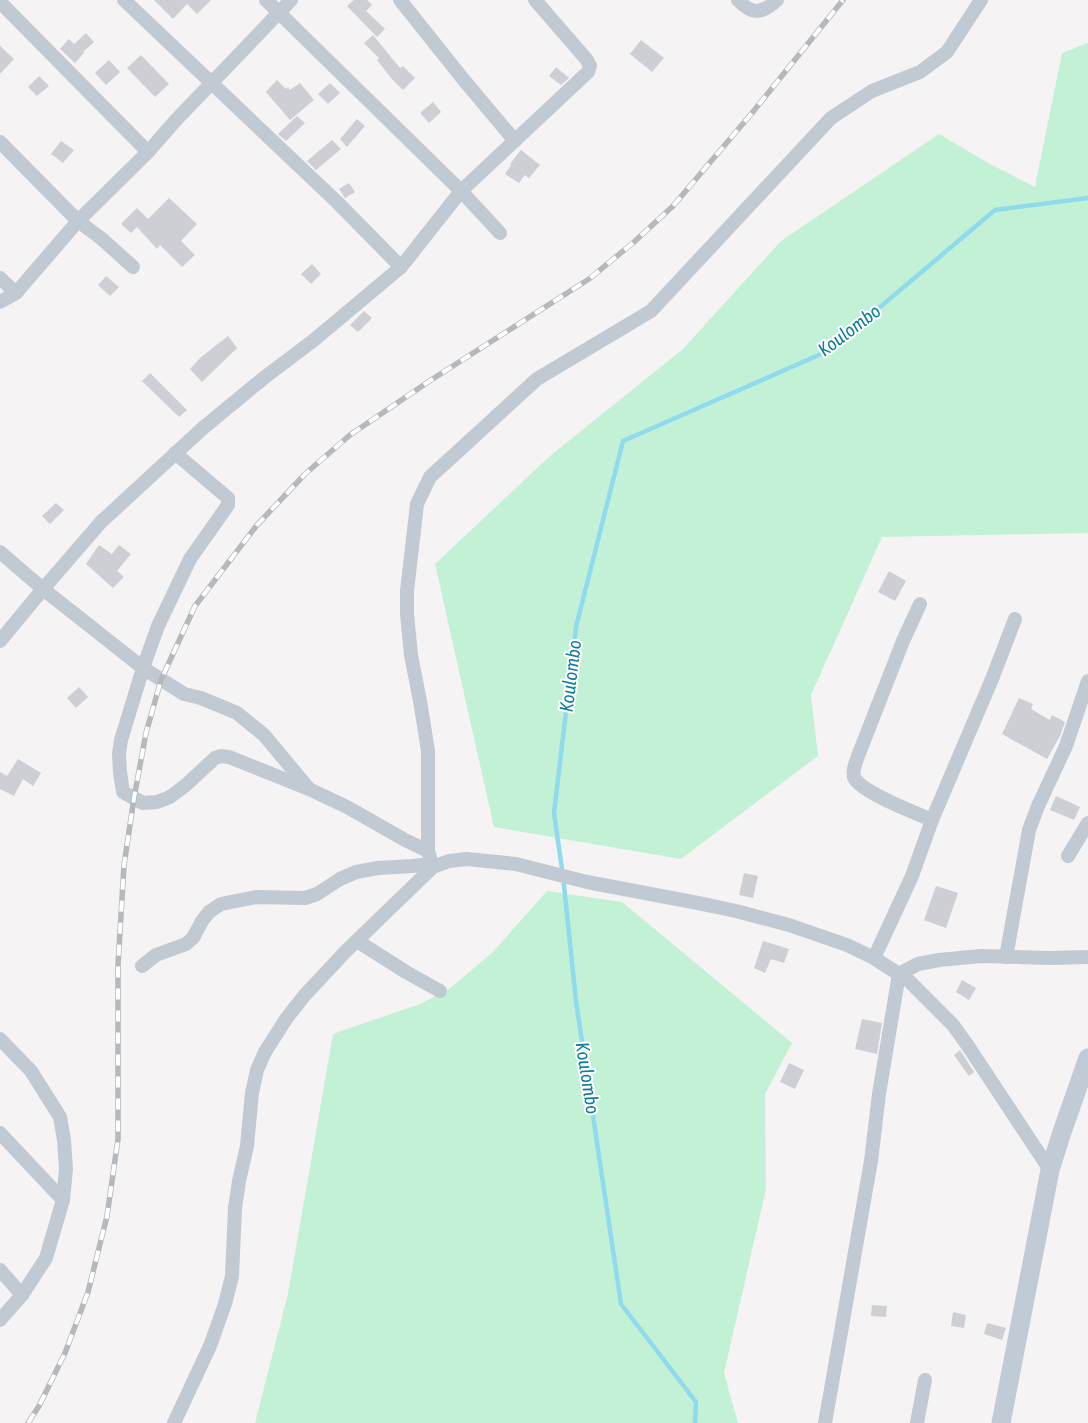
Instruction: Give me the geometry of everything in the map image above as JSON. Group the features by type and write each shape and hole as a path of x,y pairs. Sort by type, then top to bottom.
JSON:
{"street":[{"path":"124,0 337,202 401,267"},
{"path":"266,0 462,191 500,233"},
{"path":"0,302 16,293 78,221 148,152 176,120 291,0"},
{"path":"400,0 515,141"},
{"path":"0,641 101,522 175,453 258,382 314,340 401,267 462,191 588,72 590,66 536,0"},
{"path":"738,0 749,10 755,11 769,8 778,0"},
{"path":"174,1423 210,1346 225,1304 232,1276 235,1208 247,1146 252,1093 257,1070 265,1052 286,1019 304,996 431,861 428,751 411,655 407,614 407,591 416,504 430,478 537,379 651,311 831,118 872,91 920,72 947,52 981,0"},
{"path":"0,2 148,152"},
{"path":"0,142 78,221 102,239 133,267"},
{"path":"0,278 16,293"},
{"path":"175,453 228,498 228,505 190,559 158,626 121,740 119,754 123,792 143,803 157,802 170,797 186,785 215,758 221,756 229,757 347,806 405,840 431,861"},
{"path":"0,552 43,589 143,668 184,694 200,698 237,713 264,736 309,789"},
{"path":"920,604 899,650 858,756 853,774 855,779 870,792 932,820"},
{"path":"874,958 912,876 932,820 992,679 1015,619"},
{"path":"1006,957 1029,830 1066,746 1088,681"},
{"path":"1068,856 1088,823"},
{"path":"142,966 156,955 186,944 193,938 202,921 221,904 256,897 304,898 317,894 340,879 356,872 378,868 412,866 431,861 467,859 506,862 586,882 698,903 789,925 848,945 874,958 908,980 953,1025 1050,1170"},
{"path":"357,941 440,991"},
{"path":"900,974 918,964 981,956 1088,957"},
{"path":"825,1423 871,1161 879,1094 900,974"},
{"path":"0,1040 31,1071 60,1117 66,1169 63,1200 46,1258 22,1294 0,1320"},
{"path":"1001,1423 1050,1170 1088,1058"},
{"path":"0,1133 63,1200"},
{"path":"0,1270 22,1294"},
{"path":"917,1423 925,1380"}],"green space":[{"path":"1088,43 1088,533 882,537 811,695 818,756 681,859 494,827 435,564 550,456 683,349 781,241 939,134 988,163 1035,187 1062,53"},
{"path":"547,891 622,902 792,1043 765,1094 766,1189 724,1373 738,1423 255,1423 288,1294 333,1034 420,1004 449,989 493,952"}],"building":[{"path":"154,0 211,0 197,14 187,4 173,19"},
{"path":"354,0 367,0 372,5 366,11 385,29 377,37 347,6"},
{"path":"86,33 94,42 75,63 60,49 69,39 74,44"},
{"path":"373,35 400,68 403,66 415,78 403,90 377,60 379,58 364,43"},
{"path":"641,40 664,58 652,72 630,54"},
{"path":"0,46 14,59 0,74"},
{"path":"141,55 169,84 155,97 127,68"},
{"path":"109,60 120,72 106,85 95,73"},
{"path":"556,67 569,78 561,85 549,76"},
{"path":"39,76 49,86 37,96 28,87"},
{"path":"277,80 286,89 288,87 290,90 300,83 314,100 290,120 266,92"},
{"path":"330,83 340,93 328,104 318,94"},
{"path":"433,102 441,112 429,123 420,113"},
{"path":"297,116 305,123 286,141 278,134"},
{"path":"357,119 365,126 347,147 340,139"},
{"path":"332,140 341,149 316,170 307,161"},
{"path":"61,141 74,150 63,163 51,154"},
{"path":"521,150 540,165 529,178 525,175 519,183 505,174"},
{"path":"349,183 355,192 345,198 339,189"},
{"path":"169,198 197,224 181,241 195,255 182,267 160,245 157,249 137,227 131,233 121,224 137,208 148,219"},
{"path":"312,264 321,274 311,284 301,274"},
{"path":"106,276 119,287 110,296 98,285"},
{"path":"364,311 372,318 358,332 350,325"},
{"path":"228,336 237,348 202,382 190,369 200,358"},
{"path":"150,373 187,410 179,417 142,381"},
{"path":"56,503 64,510 50,524 42,516"},
{"path":"99,545 112,554 119,545 131,554 117,571 124,577 113,588 86,564"},
{"path":"889,571 906,581 895,601 878,592"},
{"path":"79,687 88,697 76,708 67,698"},
{"path":"1019,698 1033,704 1031,709 1050,720 1052,715 1065,722 1060,736 1047,759 1002,734"},
{"path":"18,759 41,773 33,786 23,779 14,796 0,789 0,772 7,776"},
{"path":"1056,796 1080,807 1074,820 1050,810"},
{"path":"744,873 758,876 753,898 739,895"},
{"path":"936,886 958,893 946,928 924,920"},
{"path":"763,941 789,949 784,963 771,959 765,973 754,968"},
{"path":"962,980 976,988 969,1000 956,992"},
{"path":"862,1019 882,1023 877,1054 855,1049"},
{"path":"960,1050 974,1072 969,1076 954,1055"},
{"path":"789,1063 804,1070 795,1089 780,1082"},
{"path":"872,1305 887,1306 886,1317 871,1316"},
{"path":"953,1312 966,1315 964,1328 951,1326"},
{"path":"987,1323 1006,1328 1002,1340 984,1334"}],"waterway":[{"name":"Koulombo","path":"695,1423 696,1402 621,1304 576,1001 563,876 554,813 576,627 623,441 828,351 995,210 1088,198"}],"railway":[{"path":"28,1423 39,1406 65,1353 88,1292 107,1216 118,1139 118,965 124,865 146,733 161,680 195,606 257,525 305,474 350,435 431,380 589,279 634,242 673,206 752,113 843,0"}]}
